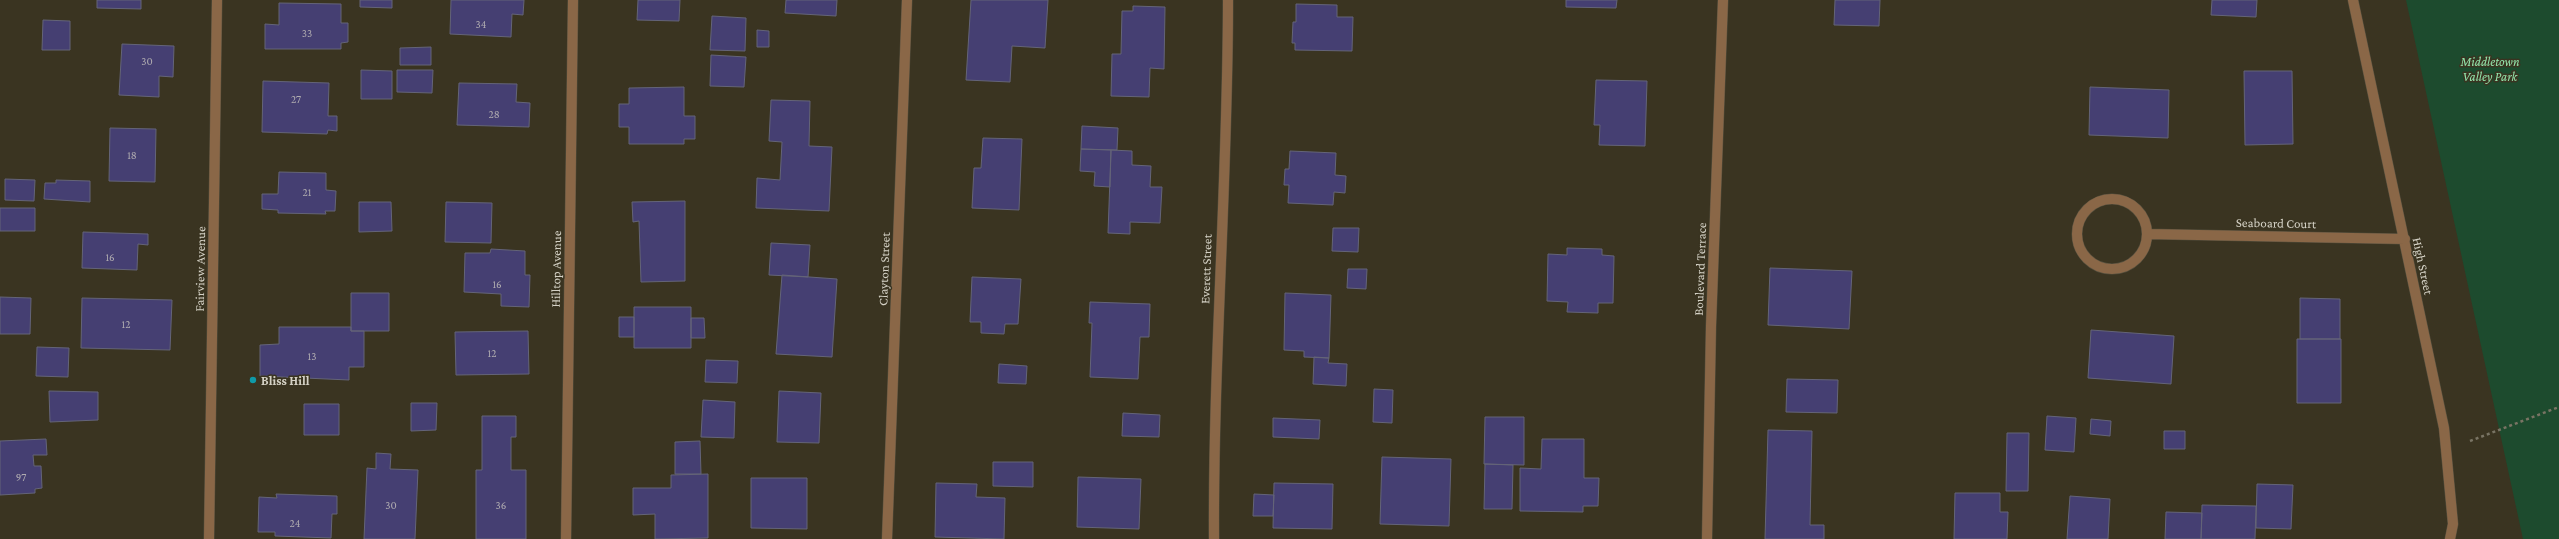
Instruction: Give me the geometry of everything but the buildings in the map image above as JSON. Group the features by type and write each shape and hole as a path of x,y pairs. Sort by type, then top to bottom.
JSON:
{"street":[{"name":"Fairview Avenue","path":"209,539 217,0"},
{"name":"Hilltop Avenue","path":"566,539 572,0"},
{"name":"Clayton Street","path":"887,539 907,0"},
{"name":"Everett Street","path":"1214,539 1216,342 1228,74 1228,0"},
{"name":"Boulevard Terrace","path":"1707,539 1712,318 1723,0"},
{"name":"High Street","path":"2353,0 2444,428 2453,524 2452,537"},
{"path":"2106,199 2118,199 2130,203 2138,211 2145,221 2147,234 2145,246 2138,257 2128,265 2116,269 2103,268 2092,263 2078,244 2076,232 2079,220 2094,203 2106,199"},
{"name":"Seaboard Court","path":"2147,234 2405,239"}],"path":[{"path":"2446,448 2559,407"}],"green space":[{"name":"Middletown Valley Park","path":"2406,0 2559,0 2559,539 2523,539"}],"place":[{"name":"Bliss Hill","path":"253,380"}]}
